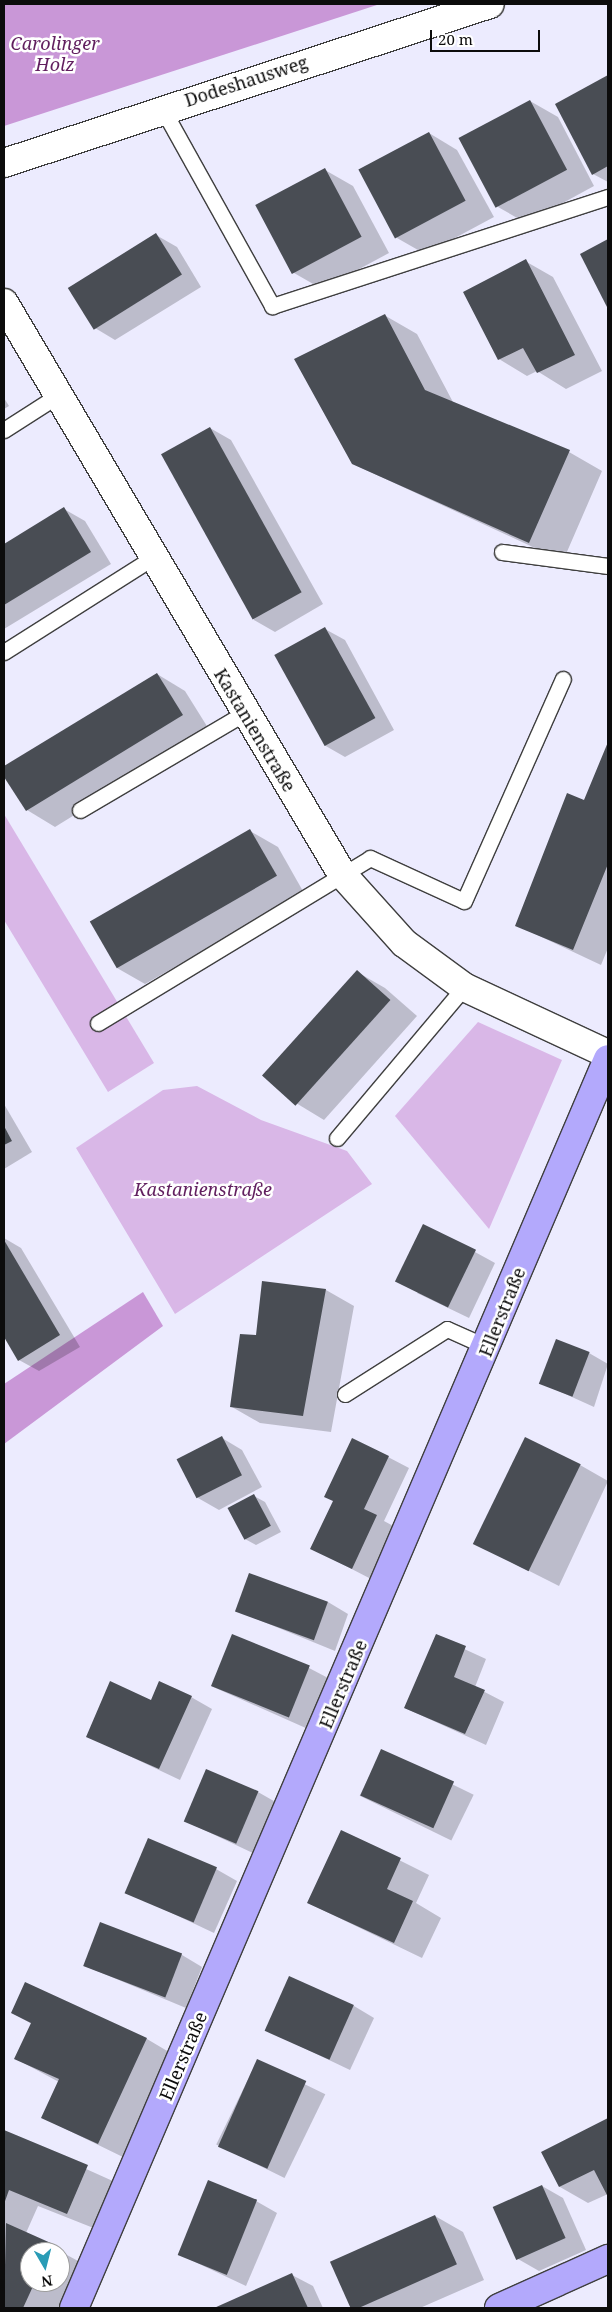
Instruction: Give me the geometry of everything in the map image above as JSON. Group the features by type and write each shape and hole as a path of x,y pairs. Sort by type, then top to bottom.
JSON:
{"street":[{"name":"Dodeshausweg","path":"4,163 162,108 490,4"},
{"name":"Kastanienstraße","path":"4,303 152,558 342,874 404,943 464,987 608,1054"},
{"name":"Ellerstraße","path":"74,2308 608,1059"},
{"path":"499,2308 608,2259"}],"lane":[{"path":"162,108 272,306 608,197"},
{"path":"4,430 57,396"},
{"path":"502,552 608,566"},
{"path":"4,652 152,558"},
{"path":"98,1023 370,858 464,901 563,679"},
{"path":"80,810 245,713"},
{"path":"337,1138 464,987"},
{"path":"345,1394 447,1329 485,1346"}],"green space":[{"name":"Carolinger Holz","path":"4,4 380,4 4,126"},
{"path":"4,814 154,1063 108,1092 4,920"},
{"path":"478,1022 562,1060 489,1229 395,1116"},
{"name":"Kastanienstraße","path":"197,1086 261,1120 347,1151 372,1184 175,1314 76,1148 163,1090"},
{"path":"143,1292 163,1326 4,1444 4,1384"}],"building":[{"path":"608,75 608,166 592,175 555,104"},
{"path":"530,100 567,170 496,208 458,138"},
{"path":"429,132 466,201 395,238 358,170"},
{"path":"325,168 362,237 292,274 255,205"},
{"path":"156,233 182,275 94,330 68,288"},
{"path":"608,239 608,309 580,254"},
{"path":"526,259 575,355 537,373 523,348 498,360 463,292"},
{"path":"385,314 425,390 570,450 529,543 352,464 294,359"},
{"path":"210,427 302,592 253,619 161,454"},
{"path":"64,507 91,552 4,605 4,544"},
{"path":"325,627 375,718 325,746 274,655"},
{"path":"157,673 183,715 26,811 4,777 4,766"},
{"path":"608,742 608,864 573,950 515,926 567,793 584,800"},
{"path":"250,829 277,876 117,968 90,921"},
{"path":"357,970 390,1000 295,1106 262,1076"},
{"path":"4,1126 12,1141 4,1145"},
{"path":"423,1224 476,1250 448,1307 395,1282"},
{"path":"4,1240 60,1335 18,1361 4,1337"},
{"path":"262,1281 326,1289 303,1416 230,1407 240,1334 256,1335"},
{"path":"556,1339 590,1352 572,1397 539,1384"},
{"path":"222,1436 242,1475 197,1498 177,1459"},
{"path":"525,1437 581,1464 529,1571 473,1544"},
{"path":"352,1438 389,1456 364,1509 377,1515 352,1569 310,1549 333,1501 324,1497"},
{"path":"254,1494 271,1526 244,1540 228,1508"},
{"path":"249,1573 328,1602 314,1640 235,1612"},
{"path":"232,1634 310,1665 289,1717 211,1686"},
{"path":"436,1634 466,1646 454,1677 485,1690 465,1734 404,1708"},
{"path":"110,1681 151,1700 159,1681 192,1696 159,1769 86,1737"},
{"path":"381,1749 454,1782 433,1828 360,1796"},
{"path":"206,1769 258,1791 236,1844 184,1821"},
{"path":"341,1830 401,1858 387,1889 413,1901 394,1943 307,1903"},
{"path":"148,1838 217,1867 194,1923 125,1893"},
{"path":"100,1922 182,1954 165,1997 83,1966"},
{"path":"289,1976 354,2005 329,2060 265,2031"},
{"path":"25,1982 147,2038 98,2144 41,2118 59,2079 14,2059 31,2023 11,2013"},
{"path":"257,2059 306,2081 267,2169 218,2147"},
{"path":"608,2118 608,2197 594,2170 559,2187 541,2152"},
{"path":"4,2130 88,2165 67,2214 9,2190 4,2204"},
{"path":"208,2180 257,2200 227,2275 178,2255"},
{"path":"542,2185 566,2238 516,2260 493,2207"},
{"path":"435,2215 457,2264 359,2308 351,2308 330,2262"},
{"path":"6,2223 49,2242 20,2242 20,2292 30,2292 23,2308 4,2308"},
{"path":"292,2273 308,2308 214,2308"}]}
